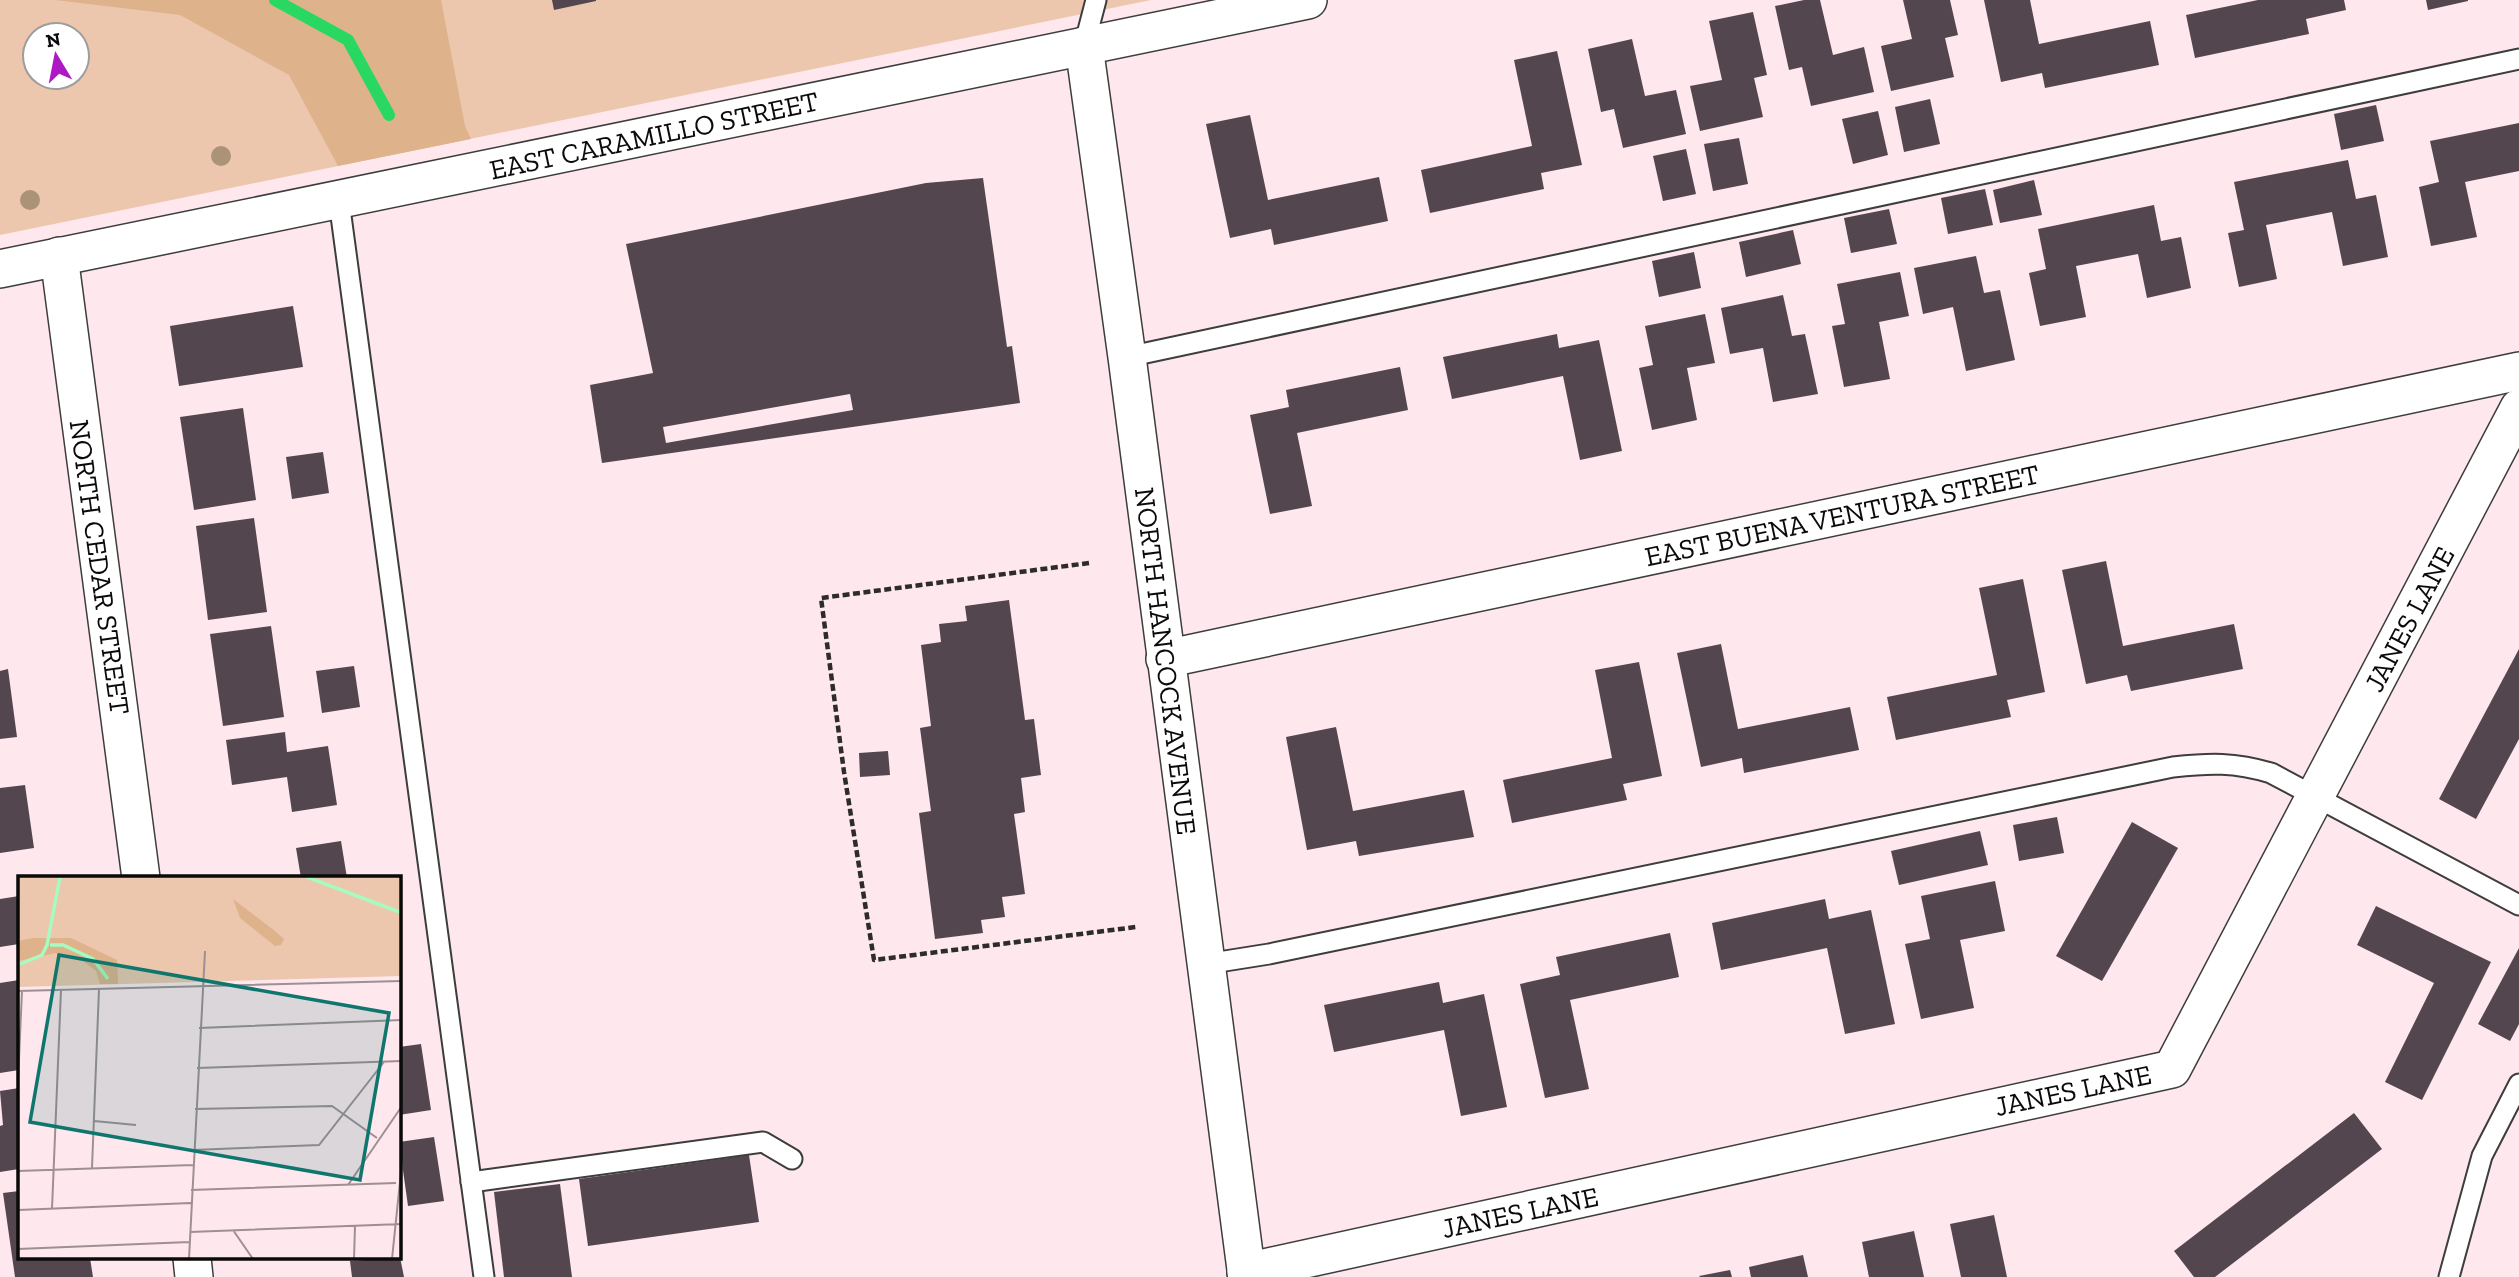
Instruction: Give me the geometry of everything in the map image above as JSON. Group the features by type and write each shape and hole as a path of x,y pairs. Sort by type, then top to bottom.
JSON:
{"street":[{"name":"EAST CARAMILLO STREET","path":"0,269 1308,0"},
{"name":"NORTH HANCOCK AVENUE","path":"1084,46 1246,1274"},
{"name":"NORTH CEDAR STREET","path":"59,256 141,876"},
{"name":"EAST BUENA VENTURA STREET","path":"1165,659 2519,371"},
{"name":"JANES LANE","path":"1246,1274 2172,1069 2519,408"}],"lane":[{"path":"1084,46 1096,0"},
{"path":"1127,356 2519,59"},
{"path":"339,201 484,1277"},
{"path":"1206,964 1282,951 2172,767 2215,762 2251,767 2270,773 2519,905"},
{"path":"2449,1277 2482,1156 2519,1084"},
{"path":"471,1182 763,1142 792,1159"}],"path":[{"path":"1090,563 821,598 844,772 874,960 1136,927"}],"shaded area":[{"path":"0,0 1151,0 0,235"},
{"path":"55,0 441,0 465,126 471,139 338,166 289,75 180,15"}],"building":[{"path":"552,0 596,0 596,1 554,10"},
{"path":"1804,0 1820,0 1833,55 1864,47 1874,92 1811,106 1802,67 1789,70 1775,6"},
{"path":"1903,0 1950,0 1958,35 1945,38 1954,77 1891,91 1881,46 1912,39"},
{"path":"1984,0 2030,0 2039,44 2150,21 2159,65 2045,88 2042,73 2001,82"},
{"path":"2258,0 2344,0 2346,10 2306,19 2309,34 2195,58 2186,15"},
{"path":"2426,0 2468,0 2468,1 2428,10"},
{"path":"1753,12 1767,75 1754,78 1763,117 1700,131 1690,86 1722,80 1709,21"},
{"path":"1632,39 1645,96 1676,90 1686,134 1623,148 1614,109 1601,112 1588,49"},
{"path":"1557,51 1582,165 1541,173 1544,189 1430,213 1421,170 1532,146 1514,60"},
{"path":"1930,99 1940,144 1904,152 1895,107"},
{"path":"2376,105 2384,141 2341,150 2334,114"},
{"path":"1878,111 1888,155 1853,164 1842,119"},
{"path":"1250,115 1268,200 1379,177 1388,221 1274,245 1271,229 1230,238 1206,124"},
{"path":"2519,123 2519,171 2465,182 2477,237 2431,246 2419,187 2439,182 2430,141"},
{"path":"1739,138 1748,184 1713,191 1704,144"},
{"path":"1686,149 1696,194 1663,201 1653,156"},
{"path":"2348,160 2356,199 2376,195 2388,257 2343,266 2332,212 2266,225 2277,279 2239,287 2228,233 2244,230 2234,182"},
{"path":"983,178 1007,347 1012,346 1020,403 602,463 590,385 653,373 626,244 926,183","holes":["850,394 853,410 666,443 663,427"]},
{"path":"2034,180 2042,215 2000,223 1993,190"},
{"path":"1985,189 1993,225 1948,234 1941,198"},
{"path":"2154,205 2161,241 2181,237 2191,288 2147,298 2138,254 2076,266 2086,317 2040,326 2029,273 2046,269 2038,229"},
{"path":"1889,209 1897,244 1851,253 1844,218"},
{"path":"1793,230 1801,264 1746,277 1739,242"},
{"path":"1694,252 1701,288 1659,297 1652,261"},
{"path":"1976,256 1984,293 2000,290 2015,360 1966,371 1953,307 1923,314 1914,268"},
{"path":"1900,272 1909,316 1879,322 1890,379 1844,387 1832,326 1845,324 1837,284"},
{"path":"1783,295 1792,336 1805,334 1818,394 1773,402 1763,348 1730,354 1721,308"},
{"path":"293,306 303,367 179,386 170,326"},
{"path":"1705,314 1715,363 1687,368 1697,420 1652,430 1639,368 1653,365 1645,326"},
{"path":"1557,334 1559,348 1599,340 1622,451 1580,460 1563,376 1452,399 1443,357"},
{"path":"1400,367 1408,410 1297,433 1312,506 1270,514 1250,415 1289,407 1286,390"},
{"path":"243,408 256,500 194,510 180,417"},
{"path":"323,452 329,493 292,499 286,457"},
{"path":"254,518 267,612 208,620 196,526"},
{"path":"2106,561 2123,646 2234,624 2243,669 2131,691 2127,675 2086,684 2062,570"},
{"path":"2023,579 2045,692 2007,700 2011,717 1896,740 1887,697 1997,675 1979,588"},
{"path":"1009,600 1025,720 1034,719 1041,775 1021,778 1025,812 1014,814 1025,894 1002,897 1005,917 981,920 983,933 935,939 919,813 931,811 920,728 931,726 921,645 941,642 939,624 967,621 965,606"},
{"path":"271,626 284,717 223,726 210,634"},
{"path":"1721,644 1738,729 1850,707 1859,750 1744,773 1742,758 1701,767 1677,653"},
{"path":"2519,649 2519,739 2476,819 2439,799"},
{"path":"1639,662 1662,776 1623,784 1627,800 1512,823 1503,780 1612,758 1595,670"},
{"path":"354,666 360,707 322,713 316,671"},
{"path":"8,669 17,737 0,739 0,671"},
{"path":"1336,727 1353,811 1464,790 1474,837 1359,856 1356,841 1307,850 1286,737"},
{"path":"285,732 287,752 328,746 337,805 292,812 287,777 232,785 226,740"},
{"path":"888,751 890,775 860,777 859,753"},
{"path":"25,785 34,848 0,853 0,788"},
{"path":"2057,817 2064,853 2019,861 2013,825"},
{"path":"2132,822 2178,848 2102,981 2056,956"},
{"path":"1980,831 1988,865 1899,885 1891,851"},
{"path":"341,841 347,876 301,876 296,848"},
{"path":"1995,881 2005,931 1960,940 1974,1008 1921,1019 1905,944 1930,939 1921,896"},
{"path":"18,896 18,944 0,947 0,899"},
{"path":"1825,899 1829,919 1871,910 1895,1024 1845,1034 1827,948 1721,970 1712,923"},
{"path":"2376,906 2491,962 2422,1100 2385,1082 2434,983 2357,945"},
{"path":"1670,933 1679,977 1570,1000 1589,1089 1545,1098 1520,984 1560,975 1556,957"},
{"path":"2519,948 2519,1024 2510,1041 2478,1024"},
{"path":"18,980 18,1070 0,1073 0,983"},
{"path":"1439,982 1443,1003 1484,994 1507,1107 1461,1116 1444,1030 1334,1052 1324,1005"},
{"path":"421,1044 431,1110 401,1115 401,1047"},
{"path":"18,1088 18,1169 0,1172 0,1126 3,1125 0,1091"},
{"path":"2354,1113 2382,1149 2215,1277 2194,1277 2174,1251"},
{"path":"434,1137 444,1201 408,1206 401,1142"},
{"path":"749,1155 759,1222 588,1246 579,1179"},
{"path":"560,1184 572,1277 504,1277 494,1192"},
{"path":"18,1191 18,1260 90,1260 93,1277 15,1277 3,1193"},
{"path":"1994,1215 2007,1277 1961,1277 1950,1224"},
{"path":"1914,1231 1924,1277 1869,1277 1862,1242"},
{"path":"1803,1255 1808,1277 1751,1277 1749,1267"},
{"path":"401,1260 404,1277 352,1277 350,1261"},
{"path":"1730,1270 1732,1277 1699,1276"}],"waterway":[{"path":"275,0 348,40 389,115"}]}
